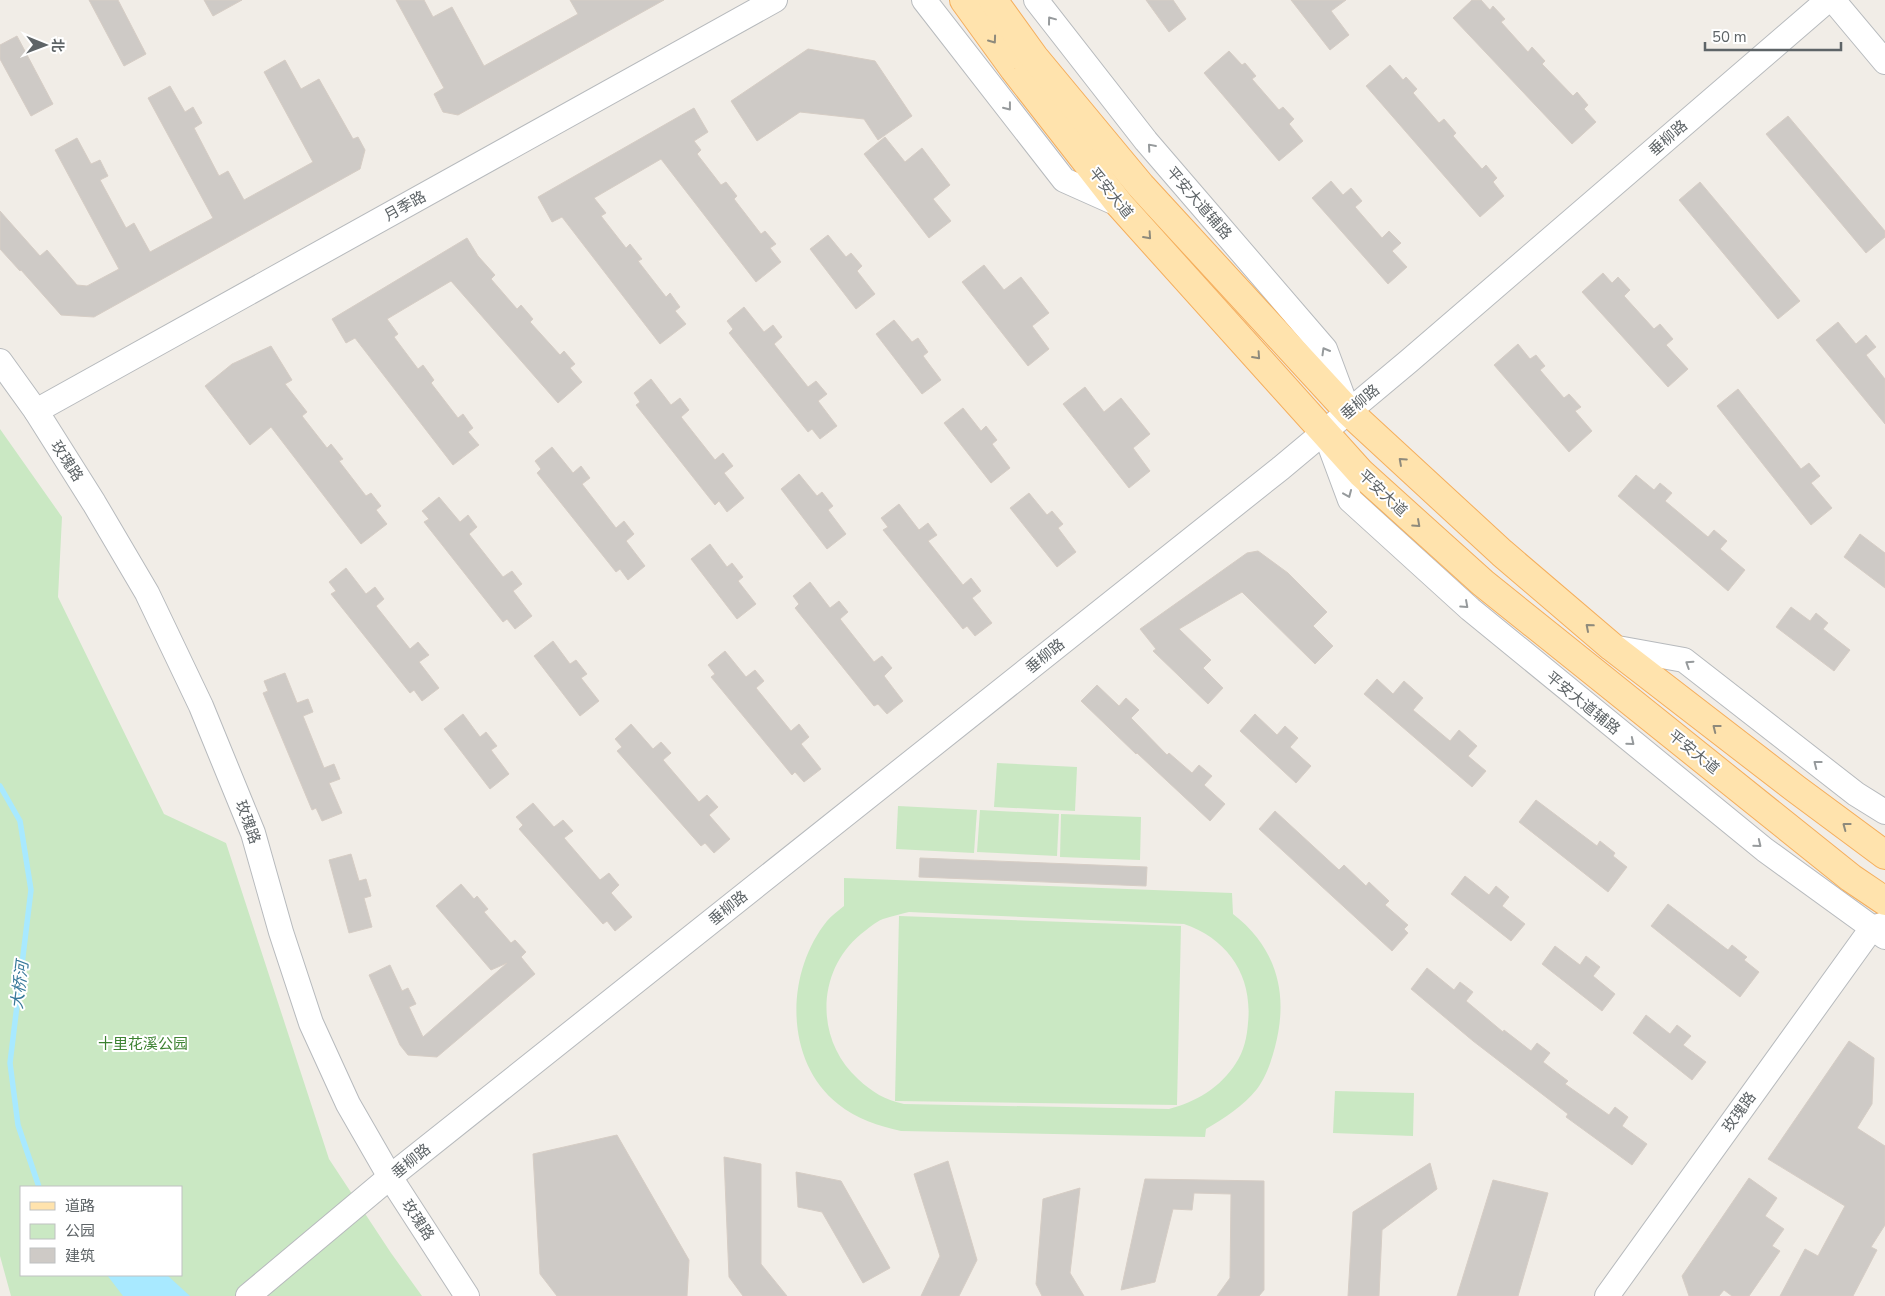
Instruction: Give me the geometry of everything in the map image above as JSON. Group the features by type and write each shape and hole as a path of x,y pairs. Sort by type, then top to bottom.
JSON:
{"main road":[{"name":"平安大道","path":"964,0 1014,69 1120,205 1362,474 1483,582 1851,878 1885,901"},
{"name":"平安大道","path":"993,0 1034,57 1141,186 1349,412 1502,553 1612,647 1882,851"}],"street":[{"name":"月季路","path":"36,412 775,0"},
{"path":"924,0 1064,180 1120,205"},
{"name":"平安大道辅路","path":"1036,0 1116,104 1325,349 1349,412"},
{"name":"垂柳路","path":"248,1296 390,1177 1325,432 1828,0"},
{"path":"1833,0 1885,62"},
{"path":"1116,104 1141,186"},
{"name":"玫瑰路","path":"0,361 36,412 94,503 147,593 201,706 253,833 281,932 311,1022 348,1104 390,1177 467,1296"},
{"name":"平安大道辅路","path":"1325,432 1350,500 1470,609 1764,850 1881,930"},
{"path":"1612,647 1684,660 1856,794 1885,812"},
{"path":"1546,672 1606,682"},
{"path":"1851,878 1881,930"},
{"name":"玫瑰路","path":"1607,1296 1881,930"}],"green space":[{"name":"十里花溪公园","path":"0,429 62,517 58,597 164,814 226,843 329,1159 422,1296 11,1296 0,1256"},
{"path":"997,763 1077,767 1075,811 994,807"},
{"path":"898,806 977,810 974,853 896,849"},
{"path":"980,810 1059,814 1057,856 977,852"},
{"path":"1061,814 1141,817 1140,860 1060,857"},
{"path":"844,878 1232,893 1233,914 1248,927 1260,942 1276,973 1281,1009 1275,1047 1270,1064 1252,1095 1233,1111 1206,1129 1205,1137 901,1131 884,1127 852,1114 838,1104 820,1086 808,1065 800,1041 796,1016 798,990 803,965 813,942 827,921 844,906","holes":["909,912 1184,924 1213,939 1234,961 1242,975 1246,990 1248,1023 1246,1039 1241,1054 1230,1072 1207,1092 1179,1106 1169,1109 904,1104 885,1098 863,1084 844,1063 834,1045 828,1026 826,1006 829,986 836,967 846,949 861,934 883,919"]},
{"path":"899,916 1181,926 1177,1105 895,1101"},
{"path":"1335,1091 1414,1093 1413,1136 1333,1133"}],"water":[{"path":"108,1276 168,1276 190,1296 123,1296"}],"building":[{"path":"89,0 118,0 146,54 124,66"},
{"path":"204,0 242,0 213,16"},
{"path":"396,0 424,0 433,17 452,7 484,66 578,14 570,0 664,0 458,115 443,112 434,94 444,88"},
{"path":"1146,0 1173,0 1186,19 1169,32"},
{"path":"1291,0 1346,0 1331,11 1349,35 1330,50"},
{"path":"1472,0 1481,0 1490,10 1493,6 1505,19 1501,22 1528,52 1532,47 1545,61 1542,64 1573,96 1577,92 1588,105 1584,109 1596,122 1572,144 1453,18"},
{"path":"17,36 53,104 31,116 0,59 0,45"},
{"path":"808,49 875,61 912,116 878,140 864,119 800,112 757,141 731,101"},
{"path":"1229,51 1242,65 1245,63 1256,76 1252,79 1279,110 1283,107 1294,119 1289,124 1303,141 1279,161 1204,73"},
{"path":"285,60 301,89 319,79 353,139 358,137 365,150 360,169 94,317 61,315 0,249 0,211 40,256 47,250 77,285 87,286 119,269 55,150 77,138 91,164 100,160 108,176 100,180 126,228 134,223 150,252 213,218 148,98 170,86 185,112 193,107 202,123 194,128 219,176 228,171 244,200 313,162 264,72"},
{"path":"1390,65 1403,80 1406,77 1417,89 1413,93 1439,123 1444,119 1456,133 1453,136 1482,169 1486,165 1497,178 1493,182 1504,196 1480,217 1366,86"},
{"path":"694,108 708,132 694,141 701,150 697,154 721,185 726,182 737,196 734,199 761,234 765,231 776,244 770,248 781,262 756,282 661,159 594,198 606,213 601,216 626,248 630,244 642,259 638,261 666,297 670,293 680,307 675,311 686,324 660,344 562,217 552,222 538,197"},
{"path":"1788,116 1885,231 1885,237 1866,253 1766,134"},
{"path":"885,137 905,162 922,148 950,185 933,199 951,221 929,238 864,154"},
{"path":"1331,181 1343,195 1351,188 1362,201 1355,207 1382,238 1389,231 1401,243 1392,251 1407,267 1388,284 1312,198"},
{"path":"1700,182 1800,301 1778,319 1679,200"},
{"path":"828,235 846,257 851,253 862,266 857,271 875,294 856,309 810,249"},
{"path":"467,238 478,256 495,275 491,279 517,309 521,305 533,319 530,322 560,355 564,351 575,364 570,368 582,382 558,403 451,281 387,319 398,334 394,337 418,369 423,365 434,380 431,383 458,418 463,414 473,428 468,432 479,445 453,465 355,338 346,343 332,319"},
{"path":"984,265 1004,290 1021,277 1049,313 1032,326 1049,349 1028,366 962,282"},
{"path":"1603,273 1612,283 1618,277 1630,290 1624,296 1654,329 1660,324 1673,339 1666,345 1688,369 1668,387 1582,292"},
{"path":"744,307 764,332 773,325 782,337 774,344 808,387 816,381 827,394 818,401 837,426 820,439 812,429 808,432 729,333 733,329 727,321"},
{"path":"894,320 912,342 918,338 928,352 923,356 941,380 922,394 876,334"},
{"path":"1838,322 1856,344 1866,335 1876,347 1866,355 1885,379 1885,424 1816,340"},
{"path":"1518,344 1530,359 1536,355 1545,366 1540,370 1564,398 1569,394 1581,407 1575,411 1592,431 1569,452 1494,365"},
{"path":"271,346 292,380 285,384 307,412 302,416 327,448 331,444 343,459 339,461 366,496 371,493 381,506 376,510 387,524 361,544 271,427 250,445 205,386 232,364"},
{"path":"651,379 671,405 680,398 689,410 681,417 715,460 723,453 733,466 724,473 744,498 727,512 719,501 715,505 636,405 640,402 634,393"},
{"path":"1085,387 1104,412 1121,398 1150,434 1133,448 1150,471 1129,488 1063,404"},
{"path":"1738,389 1801,469 1809,463 1820,476 1811,483 1832,508 1811,525 1717,406"},
{"path":"963,408 981,431 986,426 997,440 992,444 1010,468 991,483 944,423"},
{"path":"552,447 573,473 581,466 590,478 582,484 616,528 624,521 634,534 626,541 645,566 628,580 620,569 616,572 537,473 541,469 535,461"},
{"path":"799,474 817,496 822,492 833,506 828,510 846,534 827,549 781,489"},
{"path":"1636,475 1654,490 1660,483 1672,493 1665,501 1708,537 1714,530 1727,541 1720,549 1745,570 1728,591 1618,496"},
{"path":"1029,493 1047,515 1052,511 1063,524 1058,528 1076,552 1057,567 1010,508"},
{"path":"439,497 460,522 468,515 477,527 469,534 503,577 512,571 522,584 513,591 532,616 515,629 507,619 503,622 424,522 429,519 422,511"},
{"path":"899,504 919,530 928,523 937,535 928,541 963,585 971,578 981,591 972,598 992,623 975,636 967,626 963,629 883,530 888,527 881,518"},
{"path":"1860,534 1885,553 1885,588 1844,557"},
{"path":"710,544 727,567 732,563 743,577 738,581 756,604 737,619 691,559"},
{"path":"1258,551 1288,573 1327,612 1313,626 1333,646 1315,664 1242,592 1179,629 1211,660 1203,668 1223,688 1208,704 1153,651 1156,649 1140,629 1247,553"},
{"path":"346,568 366,594 375,587 384,599 376,606 410,649 418,642 429,655 419,662 439,688 422,701 414,690 410,693 331,594 336,591 329,582"},
{"path":"810,582 830,608 839,601 848,612 840,619 874,662 882,656 892,668 884,676 903,701 887,714 878,704 874,706 795,608 799,604 793,596"},
{"path":"1791,607 1810,621 1816,613 1828,623 1823,629 1850,650 1834,671 1776,627"},
{"path":"553,641 570,664 576,660 587,674 581,678 599,701 580,716 534,656"},
{"path":"725,651 746,677 755,670 764,681 756,688 791,731 799,724 809,737 801,744 821,769 804,782 795,772 792,775 711,677 715,674 708,665"},
{"path":"285,673 297,703 308,699 313,712 303,716 324,768 334,764 340,779 329,783 342,813 322,821 316,808 312,810 263,693 268,691 264,681"},
{"path":"1377,679 1393,694 1404,681 1423,698 1413,710 1450,741 1459,730 1477,746 1468,756 1486,771 1472,787 1364,694"},
{"path":"1097,685 1119,706 1126,698 1139,710 1131,718 1167,755 1169,753 1192,773 1199,765 1212,776 1204,785 1225,804 1210,821 1081,701"},
{"path":"463,714 480,737 486,732 497,746 491,750 509,774 490,789 444,729"},
{"path":"1255,714 1277,735 1285,726 1298,738 1290,747 1311,766 1296,783 1240,731"},
{"path":"631,724 653,749 661,742 671,753 663,760 699,802 707,795 718,807 709,815 730,839 714,853 705,843 701,846 617,751 622,747 615,739"},
{"path":"1536,800 1597,846 1600,841 1615,853 1613,856 1627,867 1608,892 1519,822"},
{"path":"533,803 554,827 563,820 573,831 564,838 600,880 609,873 619,885 611,893 632,917 615,931 607,921 603,924 519,829 523,825 516,817"},
{"path":"1275,811 1339,870 1344,865 1366,886 1369,882 1389,901 1385,905 1408,925 1404,929 1408,933 1392,951 1259,829"},
{"path":"351,854 359,881 366,879 371,896 364,898 372,927 349,933 329,860"},
{"path":"920,858 1147,867 1146,886 919,877"},
{"path":"1465,876 1489,895 1496,886 1509,897 1502,906 1525,924 1511,941 1451,894"},
{"path":"461,884 474,899 477,896 488,909 484,912 511,943 515,940 526,952 521,957 535,974 437,1057 408,1055 400,1045 369,975 390,965 402,991 408,988 416,1004 409,1007 423,1037 507,963 491,970 436,906"},
{"path":"1668,904 1728,950 1732,945 1747,957 1744,960 1759,972 1740,997 1651,926"},
{"path":"1555,946 1580,965 1586,956 1600,967 1593,976 1615,994 1602,1011 1542,964"},
{"path":"1427,968 1454,990 1460,982 1473,992 1466,1001 1503,1032 1504,1030 1531,1051 1537,1043 1550,1053 1543,1062 1568,1081 1565,1084 1609,1115 1615,1107 1628,1117 1622,1126 1647,1144 1632,1165 1566,1117 1568,1114 1473,1041 1411,989"},
{"path":"1646,1015 1670,1034 1677,1025 1691,1036 1683,1045 1706,1062 1692,1080 1633,1033"},
{"path":"1849,1041 1874,1058 1872,1104 1857,1128 1885,1146 1885,1225 1871,1247 1877,1250 1853,1296 1780,1296 1805,1249 1818,1256 1845,1206 1768,1159"},
{"path":"617,1135 689,1260 687,1296 557,1296 540,1274 533,1154"},
{"path":"724,1157 761,1164 761,1264 787,1296 743,1296 729,1277"},
{"path":"948,1161 977,1260 959,1296 921,1296 940,1256 914,1174"},
{"path":"1430,1163 1437,1189 1382,1230 1379,1296 1348,1296 1353,1212"},
{"path":"796,1172 841,1181 890,1268 863,1283 822,1212 798,1207"},
{"path":"1749,1178 1777,1198 1765,1216 1784,1229 1772,1246 1780,1251 1749,1296 1732,1296 1724,1290 1719,1296 1689,1296 1682,1276"},
{"path":"1145,1179 1264,1181 1264,1290 1259,1296 1217,1296 1230,1278 1231,1194 1194,1193 1192,1210 1173,1209 1155,1282 1121,1290"},
{"path":"1493,1180 1548,1193 1518,1296 1457,1296"},
{"path":"1080,1188 1070,1273 1084,1296 1042,1296 1036,1284 1043,1199"}],"waterway":[{"name":"大桥河","path":"0,786 20,821 31,890 10,1063 18,1125 39,1186"}]}
